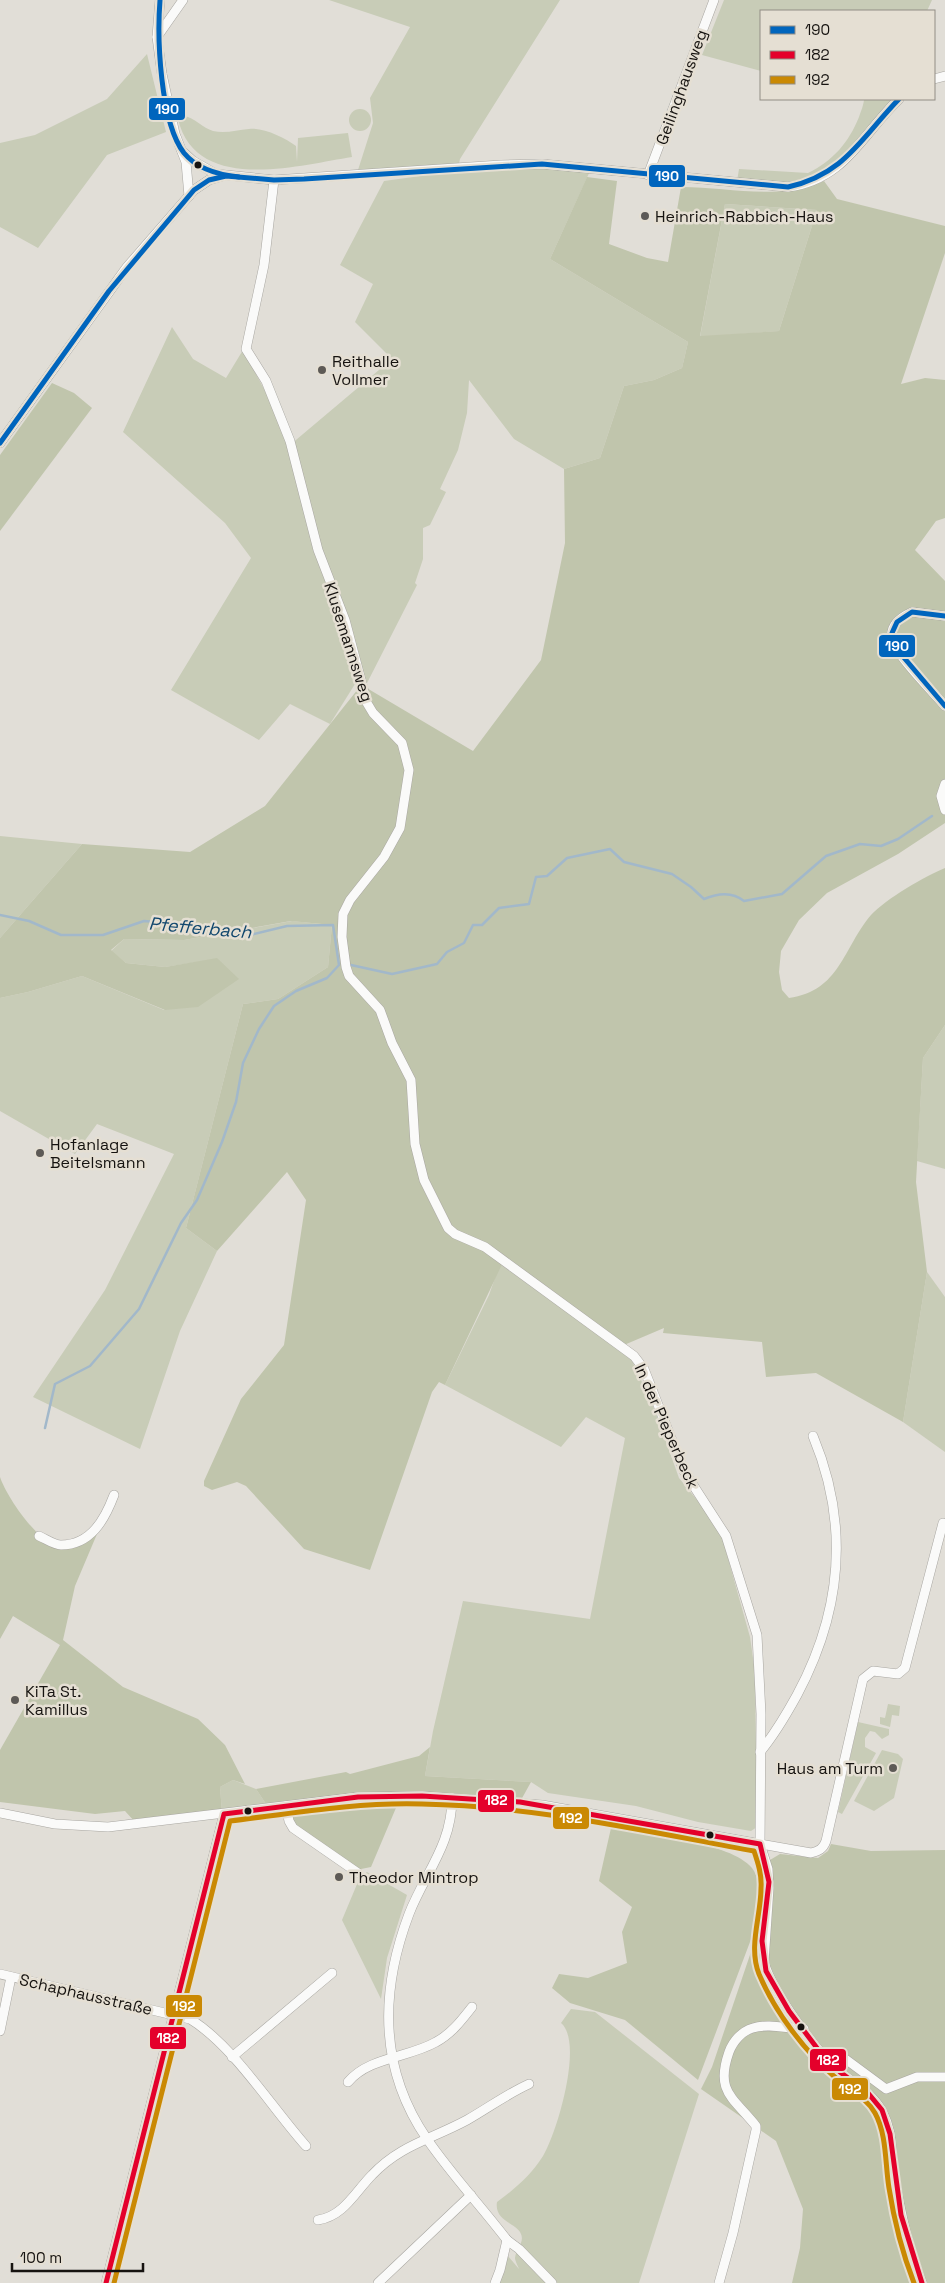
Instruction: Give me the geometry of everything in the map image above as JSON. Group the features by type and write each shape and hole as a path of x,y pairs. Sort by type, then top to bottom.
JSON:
{"street":[{"path":"160,0 157,37 162,74 175,134 188,174 189,196"},
{"path":"157,37 183,0"},
{"name":"Geilinghausweg","path":"648,175 714,0"},
{"path":"182,151 193,161 209,170 226,176 274,180 526,164 770,186 804,185 815,181 841,165 898,100"},
{"path":"0,444 115,283 189,196 202,184 226,176"},
{"name":"Klusemannsweg","path":"274,180 264,265 246,349 266,381 290,441 318,550 345,620 367,704 402,743 409,770 400,828 384,857 350,900 344,914 342,937 349,976 380,1010 392,1043 408,1072"},
{"path":"945,616 912,612 897,623 892,637 894,646 945,706"},
{"path":"945,784 941,796 945,810"},
{"name":"In der Pieperbeck","path":"408,1072 413,1088 418,1164 433,1201 448,1228 455,1234 484,1246 634,1356 644,1369 684,1471 726,1536 757,1635 760,1669 760,1844 768,1868 769,1888 764,1962 771,1979 804,2029 840,2072 867,2091 880,2108 890,2127 894,2172 910,2254 922,2283"},
{"path":"760,1752 775,1735 806,1677 819,1643 836,1583 838,1556 832,1492 824,1463 813,1436"},
{"path":"39,1536 62,1545 83,1540 101,1523 114,1495"},
{"path":"0,1813 55,1824 108,1827 358,1797 452,1798 542,1804 760,1844 811,1852 820,1850 825,1844 863,1679 873,1671 898,1674 905,1668 944,1523"},
{"path":"452,1798 451,1826 445,1842 410,1911 396,1960 388,2026 391,2059 402,2095 426,2138 507,2240 519,2249 552,2283"},
{"path":"286,1806 289,1821 293,1828 358,1873"},
{"path":"106,2283 172,2014 224,1814"},
{"path":"232,2057 332,1973"},
{"name":"Schaphausstraße","path":"0,1974 190,2019 200,2025 232,2057 306,2146"},
{"path":"0,2031 10,1977"},
{"path":"348,2082 363,2069 423,2048 446,2036 472,2007"},
{"path":"719,2283 733,2233 756,2130 756,2126 740,2109 725,2088 723,2078 730,2050 736,2039 753,2028 804,2029"},
{"path":"826,2057 844,2058 886,2089 917,2077 945,2077"},
{"path":"318,2220 336,2215 372,2174 406,2147 467,2120 504,2096 529,2084"},
{"path":"378,2283 471,2195"},
{"path":"494,2283 500,2270 507,2240"}],"green space":[{"path":"329,0 560,0 460,159 458,168 358,170 373,123 370,98 410,27"},
{"path":"724,0 932,0 927,10 760,10 760,71 702,55"},
{"path":"147,54 166,132 107,155 38,248 0,227 0,143 35,135 107,99"},
{"path":"864,100 894,100 861,139 836,163 822,173 807,180 784,186 737,181 739,169 808,173 817,168 832,157 845,143 855,126"},
{"path":"360,109 368,112 371,120 368,128 360,131 352,128 349,120 352,112"},
{"path":"182,115 213,131 226,132 255,129 274,134 296,146 297,162 298,138 348,133 352,157 279,169 252,170 227,167 205,158 189,143 178,119"},
{"path":"501,165 590,171 550,259 688,342 682,368 654,380 624,386 600,458 564,469 514,439 469,380 467,413 458,450 440,489 446,492 430,525 423,528 423,559 415,583 417,585 365,687 355,684 330,724 290,704 259,740 171,690 251,558 225,523 123,432 172,327 193,359 226,378 243,350 271,402 290,445 392,359 355,322 373,284 340,265 384,181"},
{"path":"587,177 617,181 609,244 647,258 668,262 681,187 771,192 806,187 824,181 837,199 945,226 945,253 901,384 925,378 945,380 945,518 936,521 915,550 945,581 945,823 898,854 827,893 799,920 781,951 779,972 782,990 789,998 806,994 819,987 839,966 871,915 906,888 945,868 945,1025 923,1058 916,1182 927,1272 903,1422 816,1373 766,1377 762,1342 663,1333 664,1328 624,1345 505,1258 445,1385 439,1382 432,1392 370,1570 304,1549 246,1486 237,1482 212,1490 204,1486 204,1481 241,1399 284,1345 306,1200 287,1172 217,1251 186,1228 243,1004 278,999 328,967 332,925 291,921 184,940 124,939 111,950 126,963 165,967 217,958 239,979 198,1007 165,1010 82,976 0,998 0,938 82,844 190,852 265,806 358,689 365,687 473,751 541,660 565,543 564,469 600,458 624,386 654,380 682,368 688,342 550,259","holes":["725,204 817,210 779,331 700,336"]},
{"path":"725,204 817,210 779,331 700,337"},
{"path":"52,383 74,393 92,408 0,531 0,455"},
{"path":"0,836 82,844 0,938"},
{"path":"292,921 332,925 328,967 278,999 243,1004 186,1228 217,1251 180,1331 140,1449 33,1397 105,1290 174,1154 97,1124 75,1154 0,1111 0,998 82,976 164,1010 217,959 165,967 126,963 111,951 124,939 184,940"},
{"path":"945,1025 945,1169 917,1161 923,1058"},
{"path":"500,1264 631,1358 655,1411 679,1478 706,1511 722,1537 750,1637 755,1672 757,1827 751,1831 698,1822 636,1806 548,1793 531,1782 425,1776 433,1731 463,1601 590,1619 625,1438 586,1417 561,1447 445,1385 489,1295"},
{"path":"927,1272 945,1297 945,1452 903,1422"},
{"path":"0,1477 8,1495 23,1516 48,1541 56,1544 66,1544 97,1534 75,1586 63,1640 123,1687 198,1719 225,1745 245,1784 233,1780 220,1787 222,1812 136,1823 125,1811 95,1814 0,1802 0,1750 60,1645 13,1616 0,1639"},
{"path":"888,1704 900,1706 899,1716 892,1715 890,1727 880,1724 880,1717 885,1718"},
{"path":"858,1722 889,1729 889,1735 882,1739 875,1732 870,1731 865,1738 865,1747 876,1753 842,1814 838,1812"},
{"path":"430,1747 425,1776 531,1782 521,1800 401,1796 371,1867 356,1870 294,1827 288,1808 268,1807 256,1789 346,1772 350,1774 419,1756"},
{"path":"882,1750 898,1754 903,1759 894,1798 874,1811 854,1801"},
{"path":"233,1780 256,1789 268,1807 222,1812 220,1787"},
{"path":"611,1828 686,1840 726,1852 741,1859 752,1868 756,1876 759,1901 763,1874 760,1866 780,1854 818,1858 828,1851 831,1844 871,1851 945,1850 945,2283 792,2283 800,2248 803,2209 776,2141 701,2089 712,2067 753,1946 756,1926 698,2080 625,2020 570,2003 552,1988 559,1974 588,1978 627,1963 622,1932 632,1907 599,1881"},
{"path":"367,1872 407,1895 387,1958 381,1999 342,1920 360,1877"},
{"path":"571,2009 595,2012 699,2094 639,2283 498,2283 508,2256 519,2269 515,2258 522,2236 499,2213 497,2202 528,2175 543,2156 549,2144 566,2088 570,2049 567,2033 561,2023"}],"waterway":[{"name":"Pfefferbach","path":"351,965 392,974 437,964 447,952 464,943 473,925 482,925 499,908 529,904 536,877 547,876 567,858 610,849 624,862 672,874 704,899 714,895 730,894 744,901 782,894 826,856 860,844 881,846 898,839 932,816"},
{"path":"0,915 29,921 61,935 103,935 144,921 192,925 250,935 287,926 333,925 339,965 327,978 296,991 274,1006 259,1029 243,1063 236,1102 222,1142 197,1200 181,1223 139,1309 90,1366 55,1384 45,1428"}],"transit line":[{"name":"190","path":"160,0 159,36 162,79 165,101 176,139 184,153 195,163 217,173 239,177"},
{"name":"190","path":"0,443 109,291 194,190 209,180 226,176 274,180 304,179 542,164 788,187 808,181 838,164 851,153 898,100"},
{"name":"190","path":"945,616 912,612 897,622 892,633 900,653 945,706"},
{"name":"182","path":"106,2283 224,1814 358,1797 422,1796 520,1802 760,1844 769,1882 762,1941 766,1971 789,2011 820,2052 840,2072 868,2093 882,2110 890,2134 901,2215 922,2283"},
{"name":"192","path":"114,2283 230,1821 326,1809 398,1804 464,1806 547,1814 754,1851 761,1883 755,1942 756,1963 759,1974 773,2003 802,2044 824,2068 867,2102 875,2113 884,2140 889,2188 896,2224 914,2283"}],"place":[{"name":"Heinrich-Rabbich-Haus","path":"645,216"},
{"name":"Reithalle Vollmer","path":"322,370"},
{"name":"Hofanlage Beitelsmann","path":"40,1153"},
{"name":"KiTa St. Kamillus","path":"15,1700"},
{"name":"Haus am Turm","path":"893,1768"},
{"name":"Theodor Mintrop","path":"339,1877"}]}
